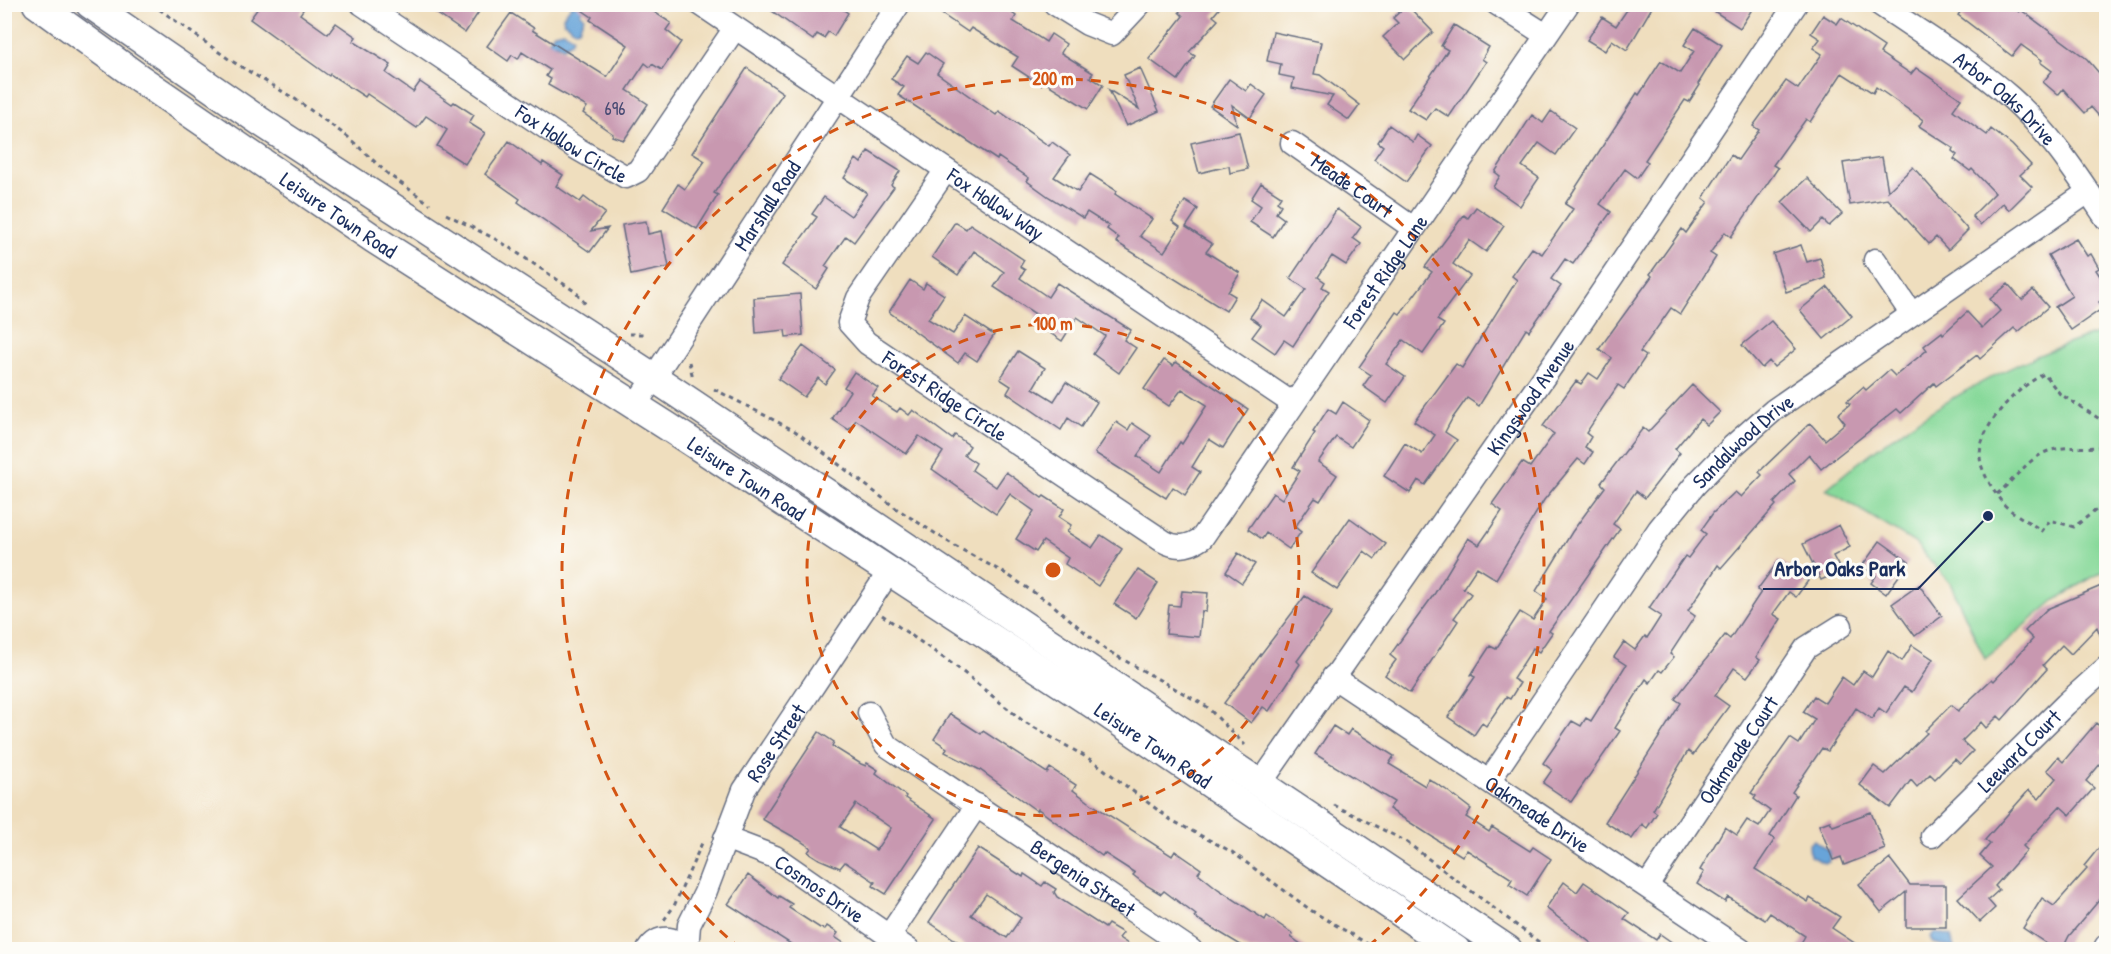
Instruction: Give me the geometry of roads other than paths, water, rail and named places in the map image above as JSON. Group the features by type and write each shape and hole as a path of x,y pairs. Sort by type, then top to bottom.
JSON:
{"main road":[{"name":"Leisure Town Road","path":"38,4 139,78 364,232 635,405 1099,708 1456,950"},
{"name":"Leisure Town Road","path":"90,4 261,122 653,377 1508,950"},
{"path":"1099,708 1218,776 1237,783 1260,783"}],"street":[{"name":"Fox Hollow Circle","path":"362,4 593,159 626,177 638,171 735,27"},
{"name":"Fox Hollow Way","path":"700,4 1292,403"},
{"name":"Marshall Road","path":"635,405 899,4"},
{"path":"1055,4 1087,24 1112,34 1140,4"},
{"path":"1497,4 1546,35"},
{"name":"Forest Ridge Lane","path":"1202,537 1568,4"},
{"name":"Kingswood Avenue","path":"1260,783 1560,354 1796,4"},
{"name":"Arbor Oaks Drive","path":"1879,4 1971,66 2011,98 2068,161 2106,218"},
{"name":"Meade Court","path":"1292,143 1413,228"},
{"name":"Forest Ridge Circle","path":"946,170 858,298 849,323 867,343 1163,541 1172,546 1184,546 1194,544 1202,537"},
{"name":"Sandalwood Drive","path":"1489,782 1659,529 1695,485 1733,446 1774,410 2088,192"},
{"path":"1875,260 1911,313"},
{"name":"Rose Street","path":"671,947 689,926 705,893 744,790 889,572"},
{"name":"Oakmeade Court","path":"1647,886 1806,648 1841,626"},
{"name":"Leeward Court","path":"1932,836 2066,704 2106,668"},
{"name":"Oakmeade Drive","path":"1333,677 1741,950"},
{"name":"Bergenia Street","path":"869,713 886,745 1191,950"},
{"path":"889,936 976,805"},
{"name":"Cosmos Drive","path":"725,838 775,857 909,950"}],"water":[{"path":"571,6 584,6 580,13 584,17 579,29 575,30 564,22 563,17"},
{"path":"564,31 573,37 571,42 563,47 556,44 550,52 544,47 554,33"},
{"path":"1814,840 1830,852 1829,862 1824,863 1810,856 1809,844"},
{"path":"1935,932 1951,936 1954,948 1933,943 1930,937"}],"place":[{"name":"Arbor Oaks Park","path":"1988,516"}]}
